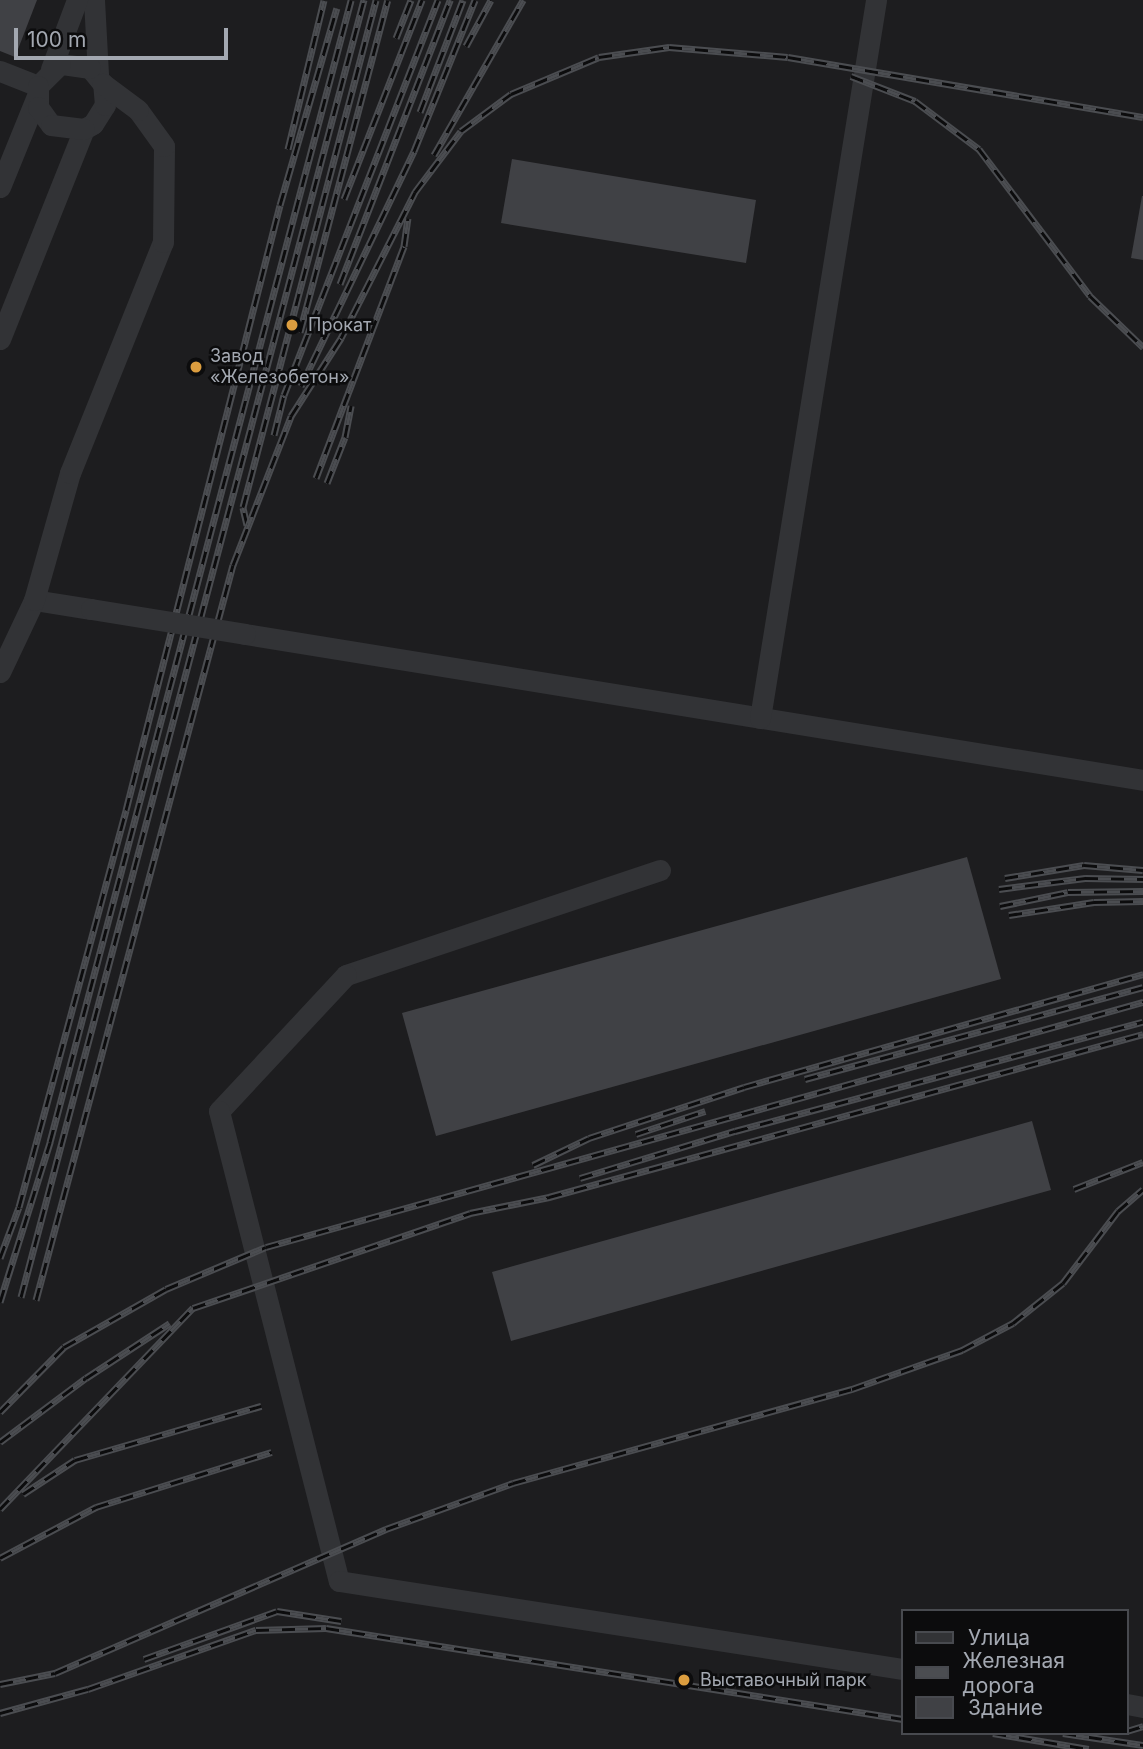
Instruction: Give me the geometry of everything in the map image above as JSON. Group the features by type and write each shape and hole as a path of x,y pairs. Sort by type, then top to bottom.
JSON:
{"street":[{"path":"2,174 77,0"},
{"path":"42,84 43,117 51,125 73,131 83,129 100,115 101,80 94,0"},
{"path":"760,718 876,0"},
{"path":"0,672 34,600 69,473 163,242 164,146 138,110 101,80 71,62 42,84"},
{"path":"0,71 42,84"},
{"path":"0,339 83,129"},
{"path":"34,600 1143,780"},
{"path":"660,870 346,975 219,1111 339,1581 902,1669"}],"shaded area":[{"path":"0,0 1143,0 1143,1749 0,1749"}],"building":[{"path":"0,0 37,0 15,57 0,51"},
{"path":"512,159 756,200 746,263 501,223"},
{"path":"1143,196 1143,260 1131,258"},
{"path":"967,857 1001,979 436,1136 402,1013"},
{"path":"1032,1121 1051,1190 511,1341 492,1272"}],"railway":[{"path":"288,149 324,0"},
{"path":"0,1302 50,1142 351,0"},
{"path":"21,1297 364,0"},
{"path":"247,525 243,507 376,0"},
{"path":"300,332 388,0"},
{"path":"396,38 411,0"},
{"path":"344,199 422,0"},
{"path":"274,435 284,395 438,0"},
{"path":"340,284 450,0"},
{"path":"420,112 463,0"},
{"path":"301,386 414,151 475,0"},
{"path":"466,46 491,0"},
{"path":"434,155 523,0"},
{"path":"0,1258 19,1207 126,810 280,205 337,8"},
{"path":"36,1300 233,565 291,416 341,338 415,192 461,131 511,94 599,57 669,47 788,57 1143,117"},
{"path":"851,76 915,101 979,149 1090,296 1143,347"},
{"path":"316,478 404,246 408,218"},
{"path":"327,483 345,437 351,406"},
{"path":"1005,878 1084,865 1143,870"},
{"path":"999,889 1085,878 1143,879"},
{"path":"1000,906 1068,892 1143,891"},
{"path":"1009,915 1094,902 1143,901"},
{"path":"533,1165 589,1138 744,1087 1143,974"},
{"path":"805,1079 1143,987"},
{"path":"0,1412 64,1347 166,1289 266,1247 1143,1002"},
{"path":"580,1178 735,1131 1143,1022"},
{"path":"0,1509 193,1308 470,1213 549,1197 1143,1034"},
{"path":"636,1134 705,1111"},
{"path":"1074,1189 1143,1162"},
{"path":"0,1684 55,1673 386,1529 513,1483 852,1389 962,1350 1013,1323 1063,1283 1118,1211 1143,1189"},
{"path":"0,1442 86,1378 170,1323"},
{"path":"23,1494 75,1460 261,1406"},
{"path":"0,1558 96,1507 272,1452"},
{"path":"144,1659 277,1611 341,1621"},
{"path":"0,1713 88,1689 256,1630 326,1628 902,1719"},
{"path":"1129,1730 1143,1726"},
{"path":"1005,1735 1089,1749"},
{"path":"1076,1735 1143,1745"}],"place":[{"name":"Прокат","path":"292,325"},
{"name":"Завод «Железобетон»","path":"196,367"},
{"name":"Выставочный парк","path":"684,1680"}]}
